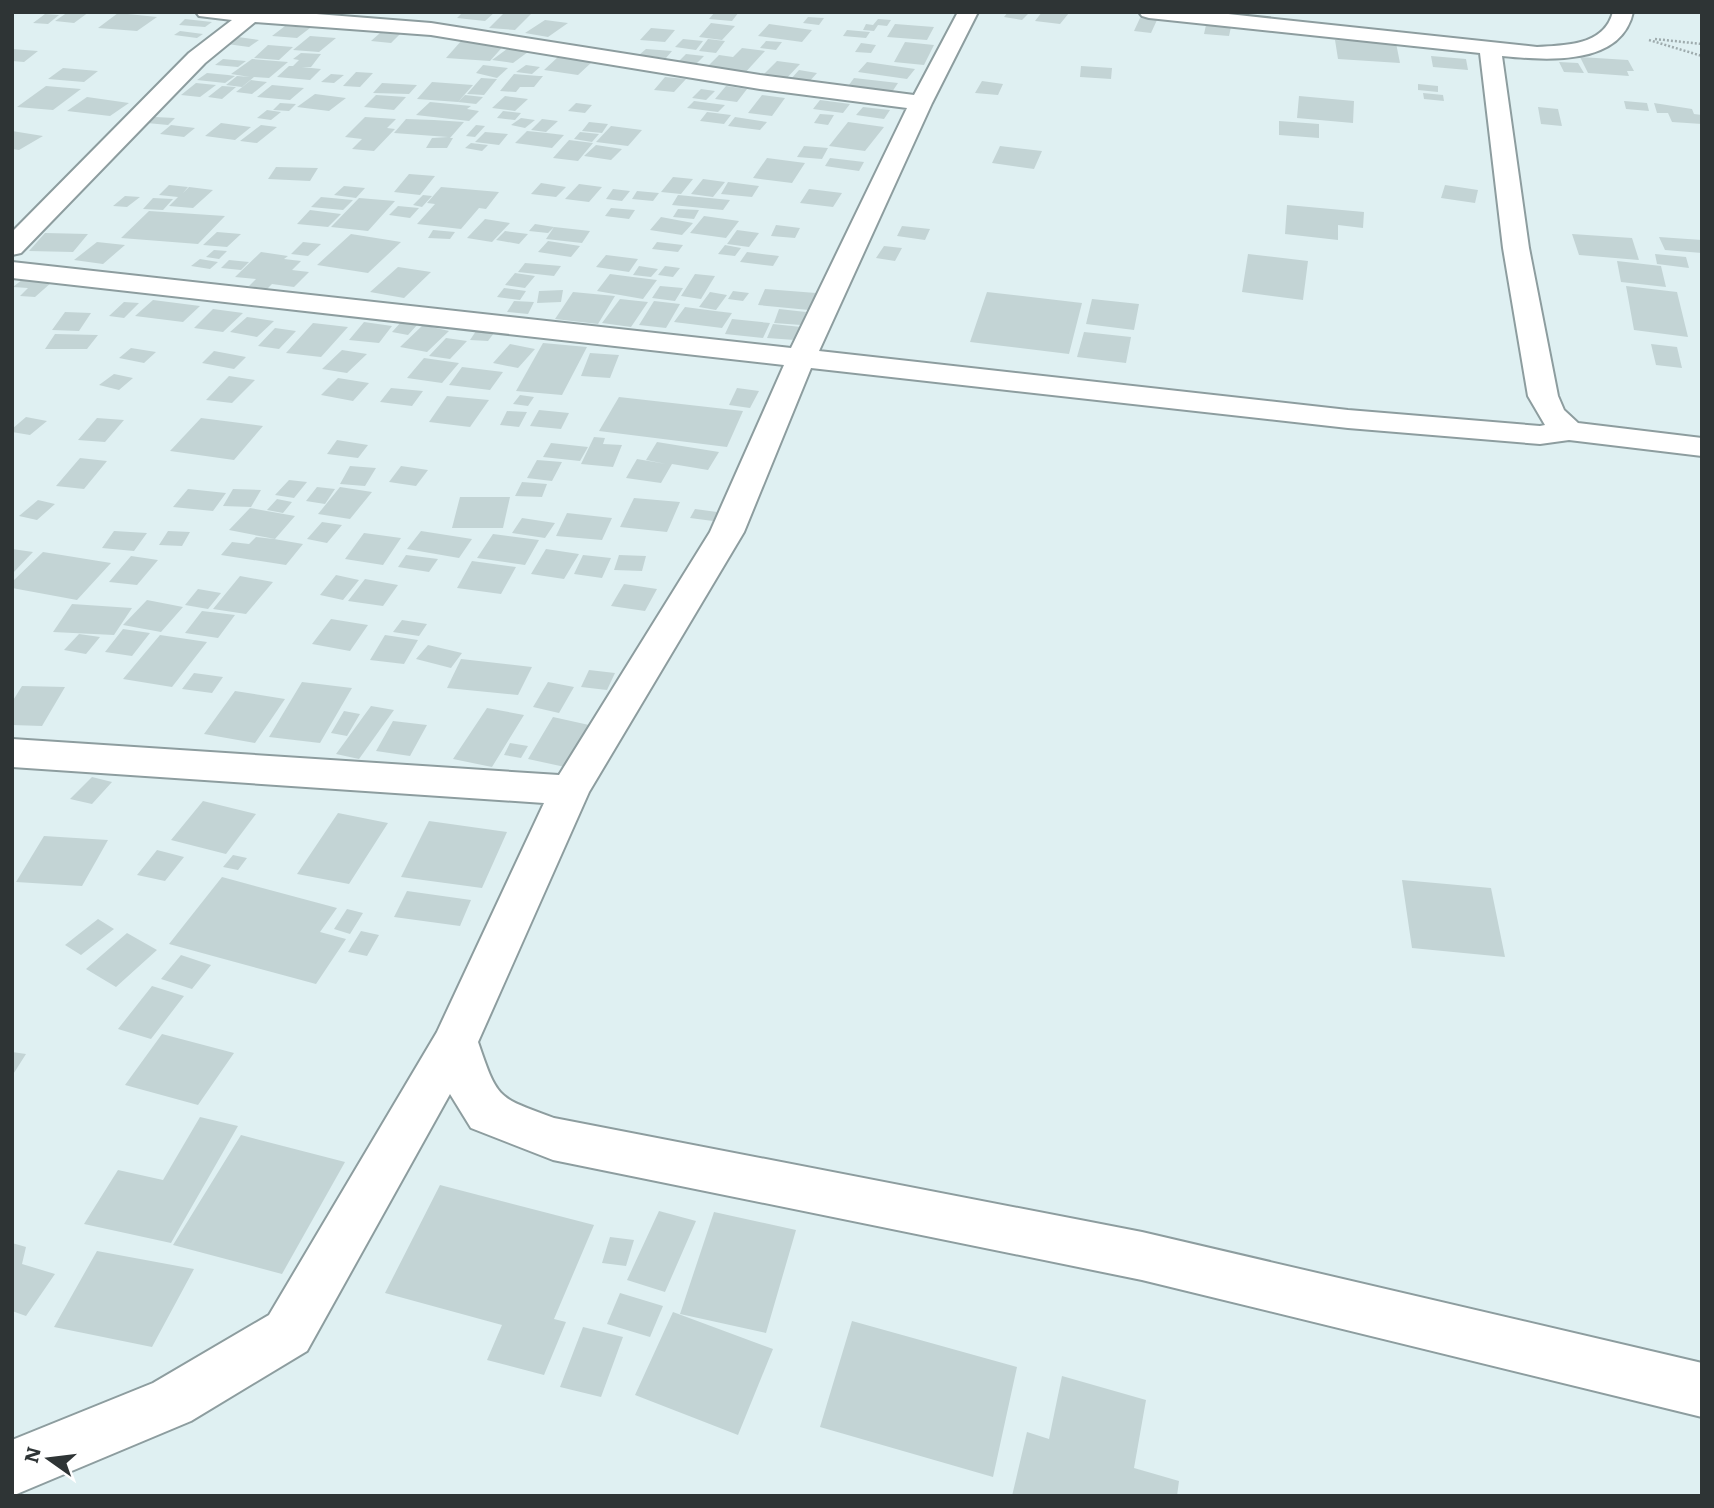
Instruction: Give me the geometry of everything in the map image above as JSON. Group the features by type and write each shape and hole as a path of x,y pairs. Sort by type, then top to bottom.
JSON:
{"street":[{"path":"206,12 431,29 760,82 920,103"},
{"path":"12,1468 172,1402 288,1333 455,1042 570,790 727,532 801,358 920,103 968,12"},
{"path":"1149,12 1537,53 1594,45 1613,35 1622,25 1623,12"},
{"path":"12,247 197,58 253,14"},
{"path":"1490,50 1516,248 1543,396 1554,419 1569,430"},
{"path":"12,270 1348,419 1528,434 1557,434 1569,430 1702,446"},
{"path":"12,753 570,790"},
{"path":"455,1042 470,1088 488,1114 553,1139 1142,1256 1702,1390"}],"path":[{"path":"1702,44 1643,38 1702,56"}],"building":[{"path":"68,12 89,12 74,23 55,21"},
{"path":"463,12 495,12 485,21 457,18"},
{"path":"505,12 531,14 515,30 489,28"},
{"path":"715,12 739,12 732,21 709,19"},
{"path":"1008,12 1030,12 1022,20 1004,17"},
{"path":"1042,12 1069,13 1060,24 1035,21"},
{"path":"118,13 157,17 137,31 98,28"},
{"path":"45,14 59,15 48,24 33,23"},
{"path":"808,17 824,18 819,25 803,23"},
{"path":"1140,18 1157,20 1151,33 1134,31"},
{"path":"185,19 212,22 205,27 179,25"},
{"path":"878,19 891,20 887,26 878,25 874,31 863,30 866,24 873,25"},
{"path":"545,20 568,23 548,37 525,33"},
{"path":"711,23 735,26 722,40 699,37"},
{"path":"769,24 812,30 802,42 758,36"},
{"path":"895,24 934,27 927,40 887,37"},
{"path":"1206,25 1231,27 1229,36 1204,34"},
{"path":"285,26 310,28 297,38 272,36"},
{"path":"651,28 675,30 665,42 640,40"},
{"path":"847,30 870,32 866,38 843,36"},
{"path":"180,31 203,34 197,38 174,35"},
{"path":"380,33 400,34 391,43 371,41"},
{"path":"310,36 336,38 319,52 293,50"},
{"path":"238,37 259,40 249,47 227,44"},
{"path":"683,39 703,41 696,50 675,47"},
{"path":"708,39 725,41 716,53 699,51"},
{"path":"462,40 506,43 490,61 446,58"},
{"path":"1335,40 1396,43 1400,63 1338,59"},
{"path":"766,41 782,42 776,50 760,48"},
{"path":"905,42 934,45 924,65 894,62"},
{"path":"861,43 876,45 871,53 855,52"},
{"path":"268,45 293,47 279,60 254,58"},
{"path":"511,46 532,49 513,63 492,60"},
{"path":"742,48 765,51 743,75 705,69 719,55 733,57"},
{"path":"12,49 38,51 24,62 12,61"},
{"path":"646,49 672,51 666,58 639,55"},
{"path":"301,53 321,54 311,67 302,67 321,69 310,80 277,77 299,60 293,59"},
{"path":"686,54 704,56 694,66 676,64"},
{"path":"1431,56 1466,59 1468,70 1433,67"},
{"path":"558,57 592,62 578,75 544,70"},
{"path":"1580,57 1628,60 1634,71 1627,71 1629,76 1588,73"},
{"path":"223,59 246,61 238,67 215,65"},
{"path":"252,59 288,62 269,78 254,77 242,87 226,85 237,76 250,77 231,74"},
{"path":"777,61 800,64 785,80 761,77"},
{"path":"867,62 915,69 907,79 858,72"},
{"path":"1559,62 1578,63 1584,73 1564,72"},
{"path":"483,65 508,68 497,78 476,73"},
{"path":"526,65 540,67 532,74 516,72"},
{"path":"1081,66 1112,68 1111,79 1080,77"},
{"path":"63,68 98,71 84,82 48,79"},
{"path":"799,70 817,73 808,83 790,80"},
{"path":"356,72 373,73 360,87 343,86"},
{"path":"207,73 235,76 225,83 197,80"},
{"path":"331,74 344,75 334,83 321,82"},
{"path":"514,74 543,76 534,87 520,87 516,92 500,91"},
{"path":"665,77 686,79 674,92 654,90"},
{"path":"481,78 497,79 484,95 467,94"},
{"path":"854,78 898,83 890,95 846,89"},
{"path":"251,80 267,82 252,94 236,92"},
{"path":"982,81 1003,84 998,95 975,93"},
{"path":"432,82 473,85 458,102 417,99"},
{"path":"196,83 216,85 200,97 181,95"},
{"path":"382,83 417,85 409,94 373,93"},
{"path":"1418,84 1438,86 1438,92 1418,90"},
{"path":"272,85 304,88 290,100 257,97"},
{"path":"46,86 81,89 53,110 17,107"},
{"path":"222,86 236,87 222,99 208,97"},
{"path":"726,86 747,89 737,102 715,99"},
{"path":"701,89 715,91 706,100 692,98"},
{"path":"1423,93 1443,95 1444,101 1424,99"},
{"path":"315,94 346,98 329,111 297,107"},
{"path":"376,95 406,97 394,110 364,107"},
{"path":"465,95 483,97 476,104 458,102"},
{"path":"762,95 785,98 772,116 748,113"},
{"path":"505,96 528,99 515,111 492,108"},
{"path":"1299,96 1354,101 1353,123 1297,118"},
{"path":"87,97 129,103 110,116 67,111"},
{"path":"820,100 850,104 843,113 813,109"},
{"path":"694,101 725,105 718,112 687,108"},
{"path":"1624,101 1647,103 1649,111 1626,109"},
{"path":"430,102 471,106 467,109 479,111 469,121 416,115"},
{"path":"280,103 296,104 289,111 273,110"},
{"path":"576,103 592,105 585,113 568,111"},
{"path":"1654,103 1692,109 1694,114 1702,115 1702,124 1672,122 1668,113 1657,113"},
{"path":"863,107 890,110 884,119 856,115"},
{"path":"1538,107 1558,109 1562,126 1541,124"},
{"path":"267,110 281,112 271,120 257,118"},
{"path":"503,111 521,113 515,120 497,118"},
{"path":"707,112 731,115 724,124 700,121"},
{"path":"820,114 834,115 828,125 814,123"},
{"path":"155,117 175,118 168,125 147,123"},
{"path":"365,117 396,119 387,128 395,129 374,151 352,149 362,139 345,137"},
{"path":"735,117 767,122 760,130 728,126"},
{"path":"521,118 535,120 525,128 511,125"},
{"path":"406,119 464,122 450,138 453,138 447,148 426,148 432,138 448,137 394,133"},
{"path":"542,119 558,121 546,132 531,130"},
{"path":"1279,121 1319,124 1319,138 1279,135"},
{"path":"589,122 608,124 602,133 582,131"},
{"path":"848,122 884,127 865,151 829,146"},
{"path":"221,123 251,127 235,140 205,136"},
{"path":"171,125 195,128 184,137 160,134"},
{"path":"261,125 277,127 257,143 240,141"},
{"path":"476,125 485,126 475,137 466,136"},
{"path":"611,126 642,130 628,146 596,142"},
{"path":"12,131 43,136 19,150 12,149"},
{"path":"527,131 564,135 552,148 515,143"},
{"path":"485,132 508,134 499,145 475,142"},
{"path":"580,132 599,134 592,142 574,139"},
{"path":"569,140 593,143 578,161 553,158"},
{"path":"471,143 488,145 482,151 465,148"},
{"path":"596,145 622,149 611,160 584,156"},
{"path":"804,146 828,148 822,159 797,157"},
{"path":"1000,146 1042,151 1034,169 992,163"},
{"path":"767,158 805,163 792,183 753,178"},
{"path":"830,158 864,162 859,171 825,166"},
{"path":"276,167 318,168 310,181 268,179"},
{"path":"409,174 435,176 420,195 394,192"},
{"path":"673,177 693,179 681,194 661,192"},
{"path":"703,179 725,182 713,197 691,194"},
{"path":"728,182 759,186 752,197 721,194"},
{"path":"541,183 566,187 556,197 531,194"},
{"path":"579,184 602,187 589,202 565,199"},
{"path":"169,185 188,187 183,193 189,187 213,190 193,208 169,206 178,197 159,195"},
{"path":"1445,185 1478,190 1475,203 1441,198"},
{"path":"344,186 365,188 356,198 334,195"},
{"path":"441,187 499,192 486,209 479,208 461,229 417,224 435,204 427,203"},
{"path":"613,189 630,191 622,201 606,199"},
{"path":"809,189 842,193 833,207 800,203"},
{"path":"637,191 659,193 653,201 632,199"},
{"path":"423,195 432,196 422,207 413,205"},
{"path":"678,195 730,200 723,210 672,205"},
{"path":"125,196 140,197 127,207 113,206"},
{"path":"321,197 353,200 343,210 311,207"},
{"path":"153,198 173,199 163,210 143,209"},
{"path":"359,198 395,201 368,231 331,227"},
{"path":"1287,205 1364,212 1363,228 1338,225 1338,240 1285,234"},
{"path":"398,206 419,208 410,218 389,215"},
{"path":"611,208 635,210 629,219 605,216"},
{"path":"678,209 699,210 694,219 673,217"},
{"path":"310,210 341,214 328,227 297,224"},
{"path":"149,211 225,216 198,244 121,238"},
{"path":"704,216 739,221 726,238 690,233"},
{"path":"661,217 693,223 682,235 650,230"},
{"path":"485,219 510,223 492,242 467,238"},
{"path":"535,224 554,227 548,233 529,231"},
{"path":"776,225 800,228 795,238 771,236"},
{"path":"902,226 930,229 925,240 897,236"},
{"path":"554,227 590,231 582,243 546,239"},
{"path":"433,230 455,232 450,239 428,238"},
{"path":"737,230 759,233 749,247 727,244"},
{"path":"505,231 528,234 519,244 496,240"},
{"path":"217,232 241,234 227,247 203,245"},
{"path":"45,233 88,234 73,252 29,251"},
{"path":"351,234 401,242 368,273 317,265"},
{"path":"1572,234 1632,238 1639,260 1579,255"},
{"path":"1659,237 1702,240 1702,253 1665,250"},
{"path":"548,241 580,246 571,257 538,252"},
{"path":"97,242 125,245 103,264 74,260"},
{"path":"303,242 321,244 308,256 291,254"},
{"path":"657,242 683,245 678,252 652,249"},
{"path":"725,245 741,248 735,256 718,254"},
{"path":"884,246 902,248 895,261 876,258"},
{"path":"214,250 227,251 219,259 206,257"},
{"path":"261,252 301,261 292,270 309,272 294,287 272,284 267,289 249,286 256,279 235,277"},
{"path":"747,252 779,256 773,266 740,262"},
{"path":"1248,254 1308,261 1303,300 1242,292"},
{"path":"1655,254 1686,257 1689,268 1657,264"},
{"path":"606,255 638,259 629,272 596,267"},
{"path":"200,259 218,262 210,269 191,266"},
{"path":"229,260 249,262 241,270 221,268"},
{"path":"1617,261 1661,266 1666,287 1621,282"},
{"path":"525,263 561,266 554,276 518,272"},
{"path":"639,266 658,269 651,277 633,275"},
{"path":"665,266 680,268 673,277 658,275"},
{"path":"398,267 431,272 404,298 370,292"},
{"path":"515,273 535,276 525,288 505,285"},
{"path":"610,274 657,280 643,299 597,291"},
{"path":"695,274 715,276 701,299 681,296"},
{"path":"23,279 52,282 35,297 20,296 28,288 13,287"},
{"path":"660,286 683,288 675,301 652,298"},
{"path":"1626,286 1677,292 1688,337 1634,330"},
{"path":"504,288 526,291 520,300 497,297"},
{"path":"765,289 816,293 809,310 758,305"},
{"path":"563,290 561,302 537,303 539,291"},
{"path":"733,291 749,293 743,301 728,299"},
{"path":"573,292 615,296 598,324 555,319"},
{"path":"710,292 727,295 716,310 699,307"},
{"path":"987,292 1082,303 1069,354 970,342"},
{"path":"620,299 648,302 631,327 602,323"},
{"path":"1092,299 1139,304 1134,330 1086,324"},
{"path":"153,300 200,306 183,322 135,316"},
{"path":"514,301 534,302 528,314 507,312"},
{"path":"654,301 680,304 666,328 639,325"},
{"path":"124,302 139,303 124,318 109,316"},
{"path":"685,307 732,313 722,328 674,322"},
{"path":"213,309 243,313 223,332 194,328"},
{"path":"779,309 806,312 801,325 774,323"},
{"path":"65,312 91,313 79,331 52,330"},
{"path":"247,317 274,321 257,337 230,332"},
{"path":"732,319 770,323 763,338 725,334"},
{"path":"402,321 418,324 408,335 392,332"},
{"path":"364,322 392,326 379,343 349,340"},
{"path":"313,323 348,327 321,357 286,353"},
{"path":"773,324 801,327 795,340 767,338"},
{"path":"423,325 449,331 427,352 400,347"},
{"path":"275,328 296,331 279,349 258,346"},
{"path":"476,331 494,333 488,341 470,340"},
{"path":"1084,332 1131,337 1126,363 1077,357"},
{"path":"55,334 98,335 87,349 45,349"},
{"path":"446,338 467,341 450,359 429,356"},
{"path":"543,343 587,347 562,395 516,391"},
{"path":"510,344 535,349 518,368 493,363"},
{"path":"1651,344 1677,347 1682,368 1656,365"},
{"path":"131,348 156,352 144,363 119,358"},
{"path":"342,350 367,354 347,373 322,369"},
{"path":"214,351 246,357 234,369 202,363"},
{"path":"590,353 619,355 610,378 581,376"},
{"path":"424,358 459,363 442,383 407,378"},
{"path":"462,367 503,372 490,390 449,385"},
{"path":"114,374 133,378 119,390 99,385"},
{"path":"229,376 255,380 232,403 206,400"},
{"path":"338,378 369,383 353,401 321,395"},
{"path":"391,388 423,391 412,406 380,402"},
{"path":"737,388 759,391 750,408 729,405"},
{"path":"520,395 534,397 528,406 513,404"},
{"path":"447,396 489,400 470,427 429,422"},
{"path":"619,397 743,411 727,447 599,431"},
{"path":"539,410 569,413 561,429 530,426"},
{"path":"507,411 527,412 519,427 500,425"},
{"path":"26,417 47,421 30,435 12,432"},
{"path":"97,418 124,420 105,442 78,440"},
{"path":"201,418 263,426 234,460 170,451"},
{"path":"594,437 605,438 603,444 622,445 613,467 581,464"},
{"path":"337,440 368,445 358,458 327,454"},
{"path":"657,442 719,452 708,470 672,464 661,483 626,478 637,459 666,464 646,460"},
{"path":"551,443 588,447 580,461 543,457"},
{"path":"80,458 107,461 84,489 56,486"},
{"path":"537,460 562,462 552,481 527,478"},
{"path":"350,466 376,468 365,486 340,484"},
{"path":"401,466 428,470 416,486 389,482"},
{"path":"289,480 307,482 294,498 275,495"},
{"path":"522,482 547,484 542,497 515,496"},
{"path":"317,487 335,489 325,504 306,501"},
{"path":"340,487 372,492 350,519 318,514"},
{"path":"188,489 226,493 213,511 173,507"},
{"path":"233,489 261,490 251,507 223,506"},
{"path":"460,497 510,497 503,528 452,528"},
{"path":"634,498 680,502 667,532 620,527"},
{"path":"277,499 292,502 283,513 267,510"},
{"path":"38,500 55,504 37,520 19,516"},
{"path":"250,508 295,516 275,539 229,530"},
{"path":"695,509 717,512 713,521 690,518"},
{"path":"567,513 612,518 602,540 556,536"},
{"path":"522,518 555,523 545,538 512,533"},
{"path":"322,522 342,525 327,543 307,539"},
{"path":"114,531 147,533 134,551 102,548"},
{"path":"168,531 190,532 182,546 159,545"},
{"path":"421,531 472,539 459,558 407,549"},
{"path":"364,533 401,538 383,565 345,559"},
{"path":"493,534 539,540 525,565 477,558"},
{"path":"256,537 303,544 286,565 221,555 232,542 249,544"},
{"path":"12,549 33,552 12,574"},
{"path":"546,549 579,554 564,579 531,574"},
{"path":"43,552 111,563 77,600 12,588 12,582"},
{"path":"406,555 438,559 429,572 398,567"},
{"path":"583,555 611,558 602,578 574,574"},
{"path":"619,555 646,556 642,571 614,570"},
{"path":"131,556 158,560 137,585 109,582"},
{"path":"472,561 516,567 501,594 457,588"},
{"path":"336,575 359,580 343,600 320,595"},
{"path":"240,576 273,582 246,614 213,609"},
{"path":"365,579 398,585 383,606 348,601"},
{"path":"624,584 657,589 645,611 611,606"},
{"path":"198,589 221,593 208,609 185,605"},
{"path":"147,600 183,607 161,632 123,625"},
{"path":"72,604 132,608 114,635 53,632"},
{"path":"202,611 235,615 218,638 185,633"},
{"path":"331,619 368,625 350,651 312,644"},
{"path":"402,620 427,624 419,636 393,632"},
{"path":"123,629 150,633 132,656 105,652"},
{"path":"79,634 100,637 86,654 64,650"},
{"path":"160,635 207,642 172,687 123,679"},
{"path":"385,635 418,640 404,664 370,660"},
{"path":"428,645 462,653 451,668 416,659"},
{"path":"461,659 532,667 518,695 447,688"},
{"path":"589,670 615,673 607,690 581,687"},
{"path":"194,673 223,677 212,693 182,689"},
{"path":"302,682 352,688 320,743 269,737"},
{"path":"548,682 574,687 559,713 533,707"},
{"path":"22,686 65,687 42,726 12,725 12,702"},
{"path":"235,691 285,699 255,743 204,734"},
{"path":"371,706 394,710 359,759 336,754"},
{"path":"487,708 524,715 492,767 453,759"},
{"path":"344,711 360,714 347,736 331,733"},
{"path":"553,717 589,725 565,767 528,759"},
{"path":"393,721 427,725 410,756 376,751"},
{"path":"510,743 528,746 521,758 504,755"},
{"path":"92,777 112,782 92,804 70,799"},
{"path":"203,801 256,814 226,854 171,840"},
{"path":"338,813 388,823 349,884 297,874"},
{"path":"429,821 507,832 482,888 401,877"},
{"path":"44,836 108,840 82,886 16,882"},
{"path":"157,850 184,857 165,881 137,875"},
{"path":"233,855 247,858 238,870 223,867"},
{"path":"222,877 337,908 320,932 346,939 316,984 169,944"},
{"path":"1402,880 1491,888 1505,957 1412,948"},
{"path":"407,891 471,900 460,926 394,917"},
{"path":"347,909 363,913 350,934 334,929"},
{"path":"98,919 114,929 81,955 65,945"},
{"path":"361,931 379,935 367,956 348,952"},
{"path":"127,933 157,950 116,987 86,969"},
{"path":"181,955 211,965 192,989 161,979"},
{"path":"152,986 184,996 151,1039 118,1029"},
{"path":"162,1034 234,1053 198,1105 125,1085"},
{"path":"12,1052 26,1054 12,1076"},
{"path":"200,1117 238,1126 171,1243 84,1224 118,1170 163,1180"},
{"path":"241,1135 345,1162 282,1274 173,1245"},
{"path":"440,1185 594,1225 554,1319 566,1322 544,1375 487,1360 502,1325 385,1293"},
{"path":"659,1211 696,1221 665,1292 627,1280"},
{"path":"714,1212 796,1230 766,1333 680,1314"},
{"path":"610,1237 634,1240 626,1266 602,1263"},
{"path":"12,1243 26,1247 22,1264 55,1274 26,1316 12,1311"},
{"path":"97,1251 194,1269 152,1347 54,1327"},
{"path":"620,1293 663,1306 650,1337 607,1324"},
{"path":"673,1312 773,1349 738,1435 635,1395"},
{"path":"852,1321 1017,1367 993,1477 820,1427"},
{"path":"583,1327 623,1337 601,1397 560,1387"},
{"path":"1062,1376 1146,1400 1134,1468 1179,1481 1177,1496 1012,1496 1027,1432 1049,1439"}]}
